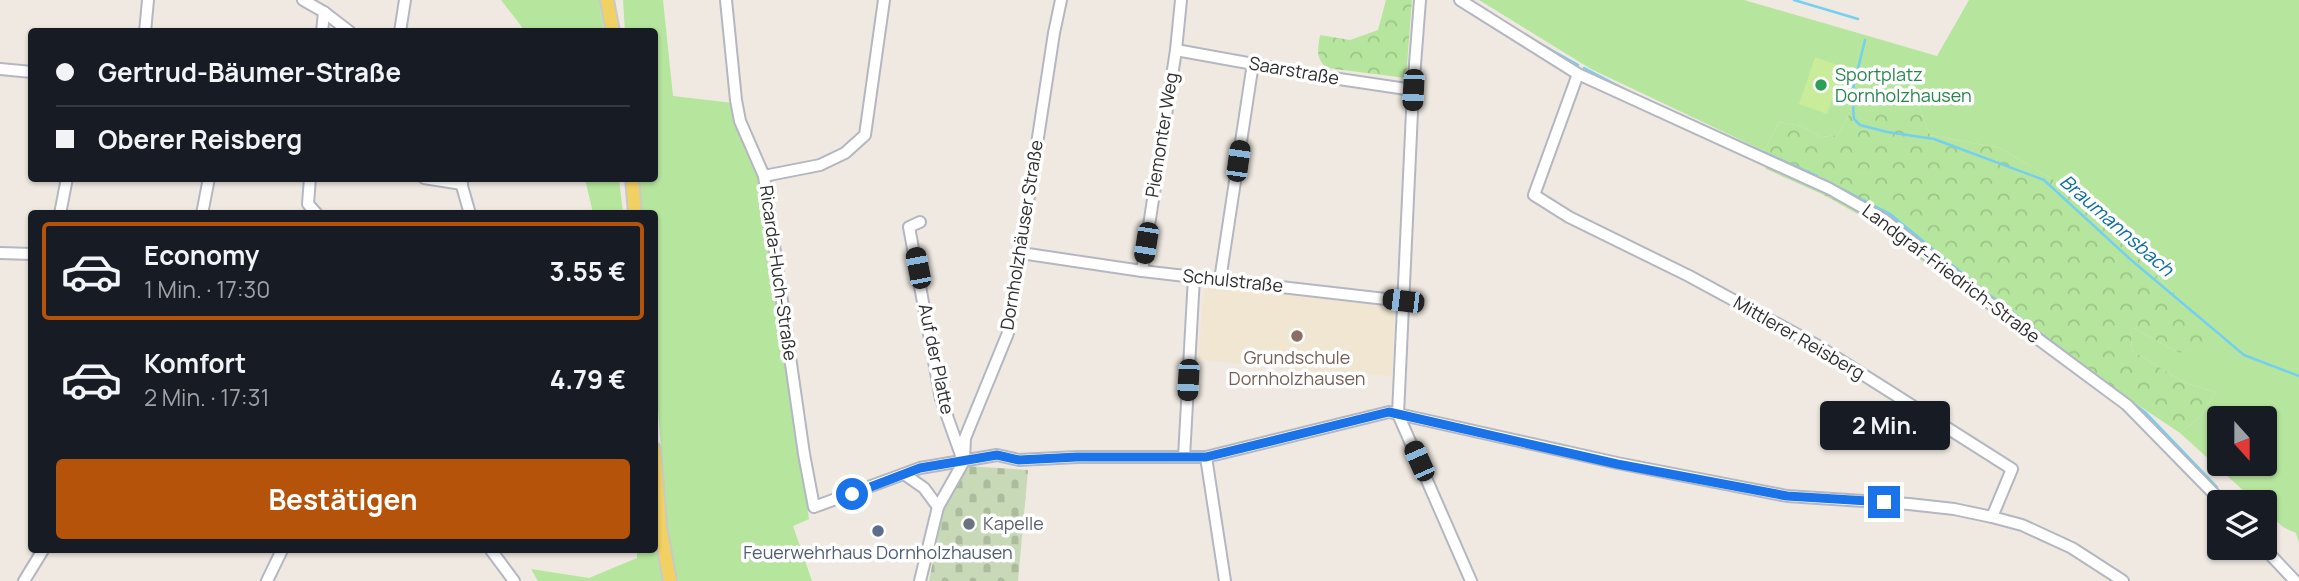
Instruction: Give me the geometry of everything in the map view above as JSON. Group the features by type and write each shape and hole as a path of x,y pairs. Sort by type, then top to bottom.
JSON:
{"main road":[{"path":"607,0 612,28"},
{"path":"615,0 618,28"},
{"path":"632,182 635,210"},
{"path":"658,500 670,581"}],"street":[{"path":"145,28 148,0"},
{"path":"303,0 345,28"},
{"path":"401,28 405,0"},
{"name":"Ricarda-Huch-Straße","path":"726,0 738,110 748,142 764,176 814,507 904,474"},
{"path":"764,176 820,165 845,153 865,135 884,0"},
{"name":"Dornholzhäuser Straße","path":"920,581 938,507 964,461 965,438 1008,333 1061,0"},
{"name":"Piemonter Weg","path":"1142,271 1176,50 1181,0"},
{"path":"1420,0 1413,90 1398,414 1471,581"},
{"name":"Landgraf-Friedrich-Straße","path":"1460,0 1578,74 1830,189 1883,219 1980,296 2127,405 2210,490"},
{"path":"322,28 324,12"},
{"name":"Saarstraße","path":"1176,50 1413,90"},
{"path":"1220,280 1253,63"},
{"path":"0,69 28,72"},
{"name":"Mittlerer Reisberg","path":"1578,74 1534,195 1569,217 1689,276 1818,346 2012,469 1992,517"},
{"path":"61,210 66,182"},
{"path":"203,210 208,182"},
{"path":"310,182 308,204 313,210"},
{"path":"461,182 469,210"},
{"name":"Auf der Platte","path":"920,222 909,227 941,399 964,461"},
{"path":"0,253 28,254"},
{"name":"Schulstraße","path":"1021,253 1142,271 1403,301"},
{"path":"1184,457 1194,277"},
{"path":"904,474 920,468 997,455 1019,460 1206,457 1389,412 1617,464 1787,496 1909,504 1992,517 2022,525 2072,548 2123,581"},
{"path":"1206,457 1225,581"},
{"path":"904,474 924,488 938,507"},
{"path":"24,581 41,553"},
{"path":"267,581 281,553"},
{"path":"493,553 514,581"},
{"path":"2275,560 2295,581"}],"shaded area":[{"name":"Grundschule Dornholzhausen","path":"1207,285 1391,307 1394,314 1392,376 1363,374 1362,378 1198,359 1204,291"}],"green space":[{"path":"501,0 601,0 604,28 523,28"},
{"path":"623,0 663,0 673,96 733,103 736,125 759,177 809,519 793,526 812,581 677,581 667,523 658,410 658,210 641,210 638,182 658,182 658,28 625,28"},
{"path":"1386,0 1412,0 1406,78 1327,68 1319,57 1320,35 1350,40 1378,30"},
{"path":"1479,0 1744,0 1937,56 1969,0 2299,0 2299,543 2296,533 2277,521 2277,490 2243,490 2227,476 2277,476 2277,406 2207,406 2215,392 2183,382 2131,350 2132,327 2179,353 2223,340 2064,186 2000,148 1930,135 1918,103 1879,86 1856,70 1850,112 1837,135 1821,137 1801,126 1779,122 1764,151 1591,69"},
{"name":"Sportplatz Dornholzhausen","path":"1815,57 1843,67 1827,114 1799,104"},
{"path":"1873,61 1879,86 1918,103 1930,135 2000,148 2064,186 2224,341 2179,353 2132,327 2131,350 2183,382 2215,392 2203,414 2180,433 1922,261 1877,225 1824,195 1766,169 1764,151 1779,122 1801,126 1821,137 1837,135 1850,112 1856,70"},
{"path":"586,182 619,182 623,210 592,210"},
{"path":"2207,407 2207,458 2180,433 2203,414"},
{"path":"966,466 1028,470 1018,581 929,581 944,505"},
{"path":"658,549 663,581 538,581 531,569 589,578 637,558 637,553 658,553"}],"waterway":[{"name":"Braumannsbach","path":"1794,0 1858,19"},
{"path":"1532,39 1578,65"},
{"name":"Braumannsbach","path":"1865,40 1852,93 1854,119 1860,125 1934,139 2044,180 2130,259 2244,355 2299,376"},
{"path":"1584,68 1632,93"},
{"path":"1660,106 1817,176"},
{"path":"1823,179 1890,214 1979,287 2146,413 2217,487"}],"place":[{"name":"Sportplatz Dornholzhausen","path":"1821,85"},
{"name":"Grundschule Dornholzhausen","path":"1297,336"},
{"name":"Kapelle","path":"969,524"},
{"name":"Feuerwehrhaus Dornholzhausen","path":"878,531"}],"route":[{"path":"852,494 920,468 997,455 1019,460 1206,457 1389,412 1617,464 1787,496 1884,502"}]}
